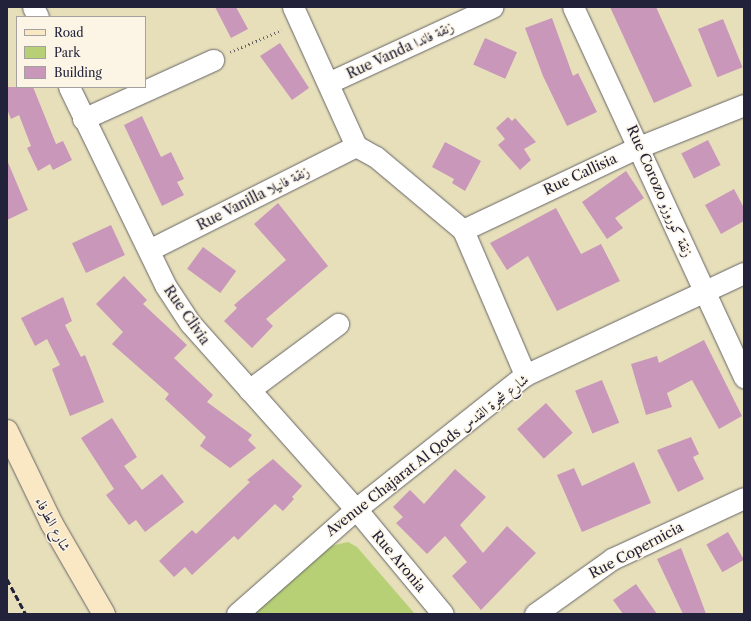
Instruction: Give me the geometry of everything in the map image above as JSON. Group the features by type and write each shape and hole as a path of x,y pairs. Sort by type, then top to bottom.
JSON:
{"street":[{"path":"33,7 38,16"},
{"name":"Rue Vanda زنقة فاندا","path":"330,82 492,7"},
{"name":"Rue Corozo زنقة كوروزو","path":"574,7 641,146 744,377"},
{"path":"296,15 330,82 356,146 376,157 463,230 525,375"},
{"path":"83,119 213,60"},
{"name":"Rue Clivia","path":"68,88 165,285 190,323 356,509"},
{"name":"Rue Callisia","path":"463,230 641,146 744,105"},
{"name":"Rue Vanilla زنقة فانيلا","path":"149,250 356,146"},
{"name":"Avenue Chajarat Al Qods شارع شجرة القدس","path":"237,614 356,509 525,375 744,273"},
{"path":"249,390 338,324"},
{"name":"شارع الطرفاء","path":"7,431 52,524 104,614"},
{"name":"Rue Copernicia","path":"535,614 612,559 744,498"},
{"name":"Rue Aronia","path":"356,509 443,614"}],"path":[{"path":"213,60 296,15"}],"green space":[{"path":"348,542 357,547 415,614 253,614 326,547"}],"building":[{"path":"215,7 236,7 248,29 231,38"},
{"path":"610,7 656,7 692,86 654,103"},
{"path":"552,18 573,76 578,73 597,112 567,126 543,76 525,28"},
{"path":"723,19 742,67 717,77 698,29"},
{"path":"485,38 517,52 505,79 473,64"},
{"path":"280,43 309,88 292,100 260,56"},
{"path":"7,87 33,88 56,144 63,141 72,160 53,170 50,164 38,171 27,148 31,146 19,115 11,119 7,109"},
{"path":"142,116 161,157 171,152 184,179 177,182 184,195 162,206 124,125"},
{"path":"508,117 512,121 515,118 536,142 524,149 531,160 520,170 498,145 505,139 496,128"},
{"path":"708,140 721,165 694,179 681,154"},
{"path":"445,142 481,161 465,191 452,183 454,179 432,167"},
{"path":"7,160 28,210 7,220"},
{"path":"626,171 644,198 615,218 623,228 607,239 582,202"},
{"path":"734,189 744,208 744,221 721,234 705,205"},
{"path":"278,203 328,266 266,319 273,326 252,348 224,321 237,308 234,305 286,260 254,224"},
{"path":"556,208 581,254 601,244 620,281 557,311 528,256 507,270 490,243"},
{"path":"111,225 125,255 86,273 72,243"},
{"path":"203,247 236,271 220,293 187,269"},
{"path":"124,276 147,300 143,304 187,345 174,358 213,395 207,402 252,435 248,440 256,448 230,468 200,446 206,437 165,399 169,394 112,344 123,332 96,304"},
{"path":"63,297 72,321 65,325 81,357 85,355 104,402 70,416 52,369 60,365 47,339 35,346 21,318"},
{"path":"704,340 742,416 719,429 692,380 667,393 672,407 646,415 631,364 657,356 659,363"},
{"path":"602,380 619,423 592,434 575,391"},
{"path":"546,403 573,433 544,459 517,429"},
{"path":"112,418 137,457 124,466 142,490 162,474 184,502 145,532 136,520 129,525 106,495 114,489 81,438"},
{"path":"691,437 699,454 693,457 704,479 678,492 657,450"},
{"path":"273,459 302,486 292,497 294,499 283,511 275,504 238,540 234,536 192,575 185,567 174,577 159,561 192,530 196,534 250,482 247,480"},
{"path":"634,462 651,503 582,532 557,475 574,468 582,486"},
{"path":"455,469 486,497 460,525 483,553 507,526 536,553 481,610 452,576 467,562 445,536 427,554 396,523 403,517 393,507 410,490 424,504"},
{"path":"728,532 744,560 722,572 706,544"},
{"path":"681,548 706,614 683,614 657,559"},
{"path":"636,584 657,614 623,614 613,600"}],"railway":[{"path":"7,579 26,614"}]}
